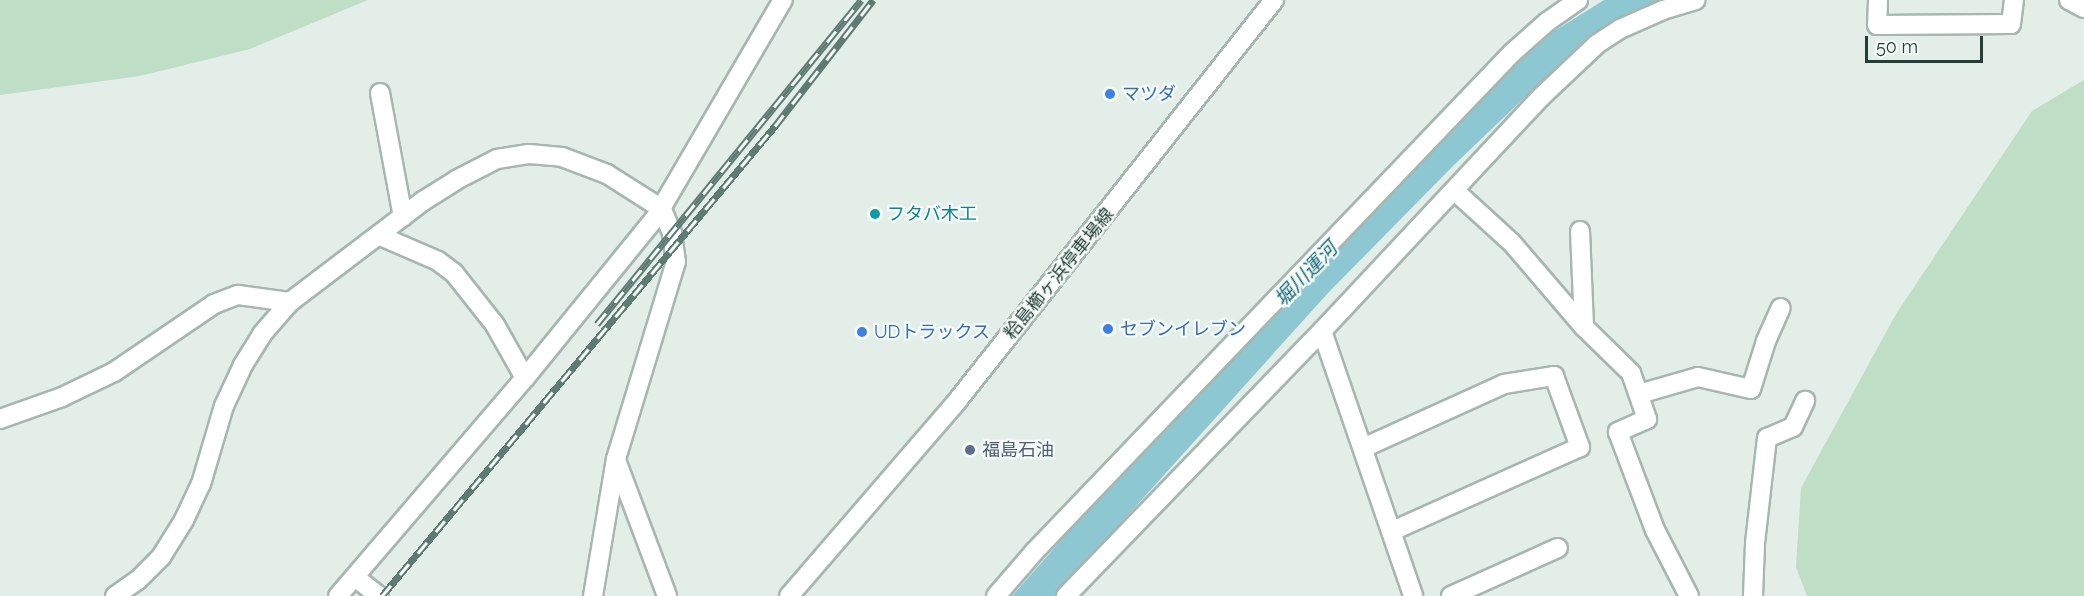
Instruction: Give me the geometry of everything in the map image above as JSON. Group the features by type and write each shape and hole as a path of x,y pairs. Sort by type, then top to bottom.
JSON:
{"street":[{"path":"338,596 356,578 448,466 525,378 662,209 783,0"},
{"name":"粭島櫛ヶ浜停車場線","path":"789,596 958,400 1274,0"},
{"path":"996,596 1041,544 1512,53 1546,22 1578,0"},
{"path":"1066,596 1322,331 1541,97 1597,44 1620,29 1660,5 1695,0"},
{"path":"1878,0 1877,25 2011,24 2014,0"},
{"path":"2069,0 2084,8"},
{"path":"380,93 403,217"},
{"path":"115,596 138,580 161,557 184,520 201,484 224,406 243,365 262,334 290,302 423,201 497,159 529,154 562,157 607,174 662,209 672,233 676,262 616,459 593,596"},
{"path":"1455,191 1512,243 1584,327 1631,372 1647,419 1618,432 1655,530 1689,596"},
{"path":"1580,231 1584,327"},
{"path":"378,235 438,261 454,273 495,325 525,378"},
{"path":"0,419 62,397 114,372 214,304 238,295 290,302"},
{"path":"1639,394 1698,377 1751,389 1766,341 1781,308"},
{"path":"1322,331 1413,596"},
{"path":"1363,448 1504,384 1554,376 1580,447 1392,531"},
{"path":"1753,596 1755,543 1767,438 1793,427 1805,401"},
{"path":"616,459 667,596"},
{"path":"1451,596 1558,548"},
{"path":"356,578 379,596"}],"green space":[{"path":"0,0 368,0 250,49 140,76 0,95"},
{"path":"2084,80 2084,596 1807,596 1796,567 1801,488 1896,314 2032,111"}],"water":[{"path":"1604,0 1663,0 1646,5 1565,59 1454,165 1328,293 1055,596 1012,596 1119,475 1529,47"}],"railway":[{"path":"597,324 861,0"},
{"path":"382,596 775,126 873,0"}],"place":[{"name":"マツダ","path":"1110,94"},
{"name":"フタバ木工","path":"875,214"},
{"name":"セブンイレブン","path":"1108,329"},
{"name":"UDトラックス","path":"862,332"},
{"name":"福島石油","path":"970,450"}],"water label":[{"name":"堀川運河","path":"1306,274"}]}
